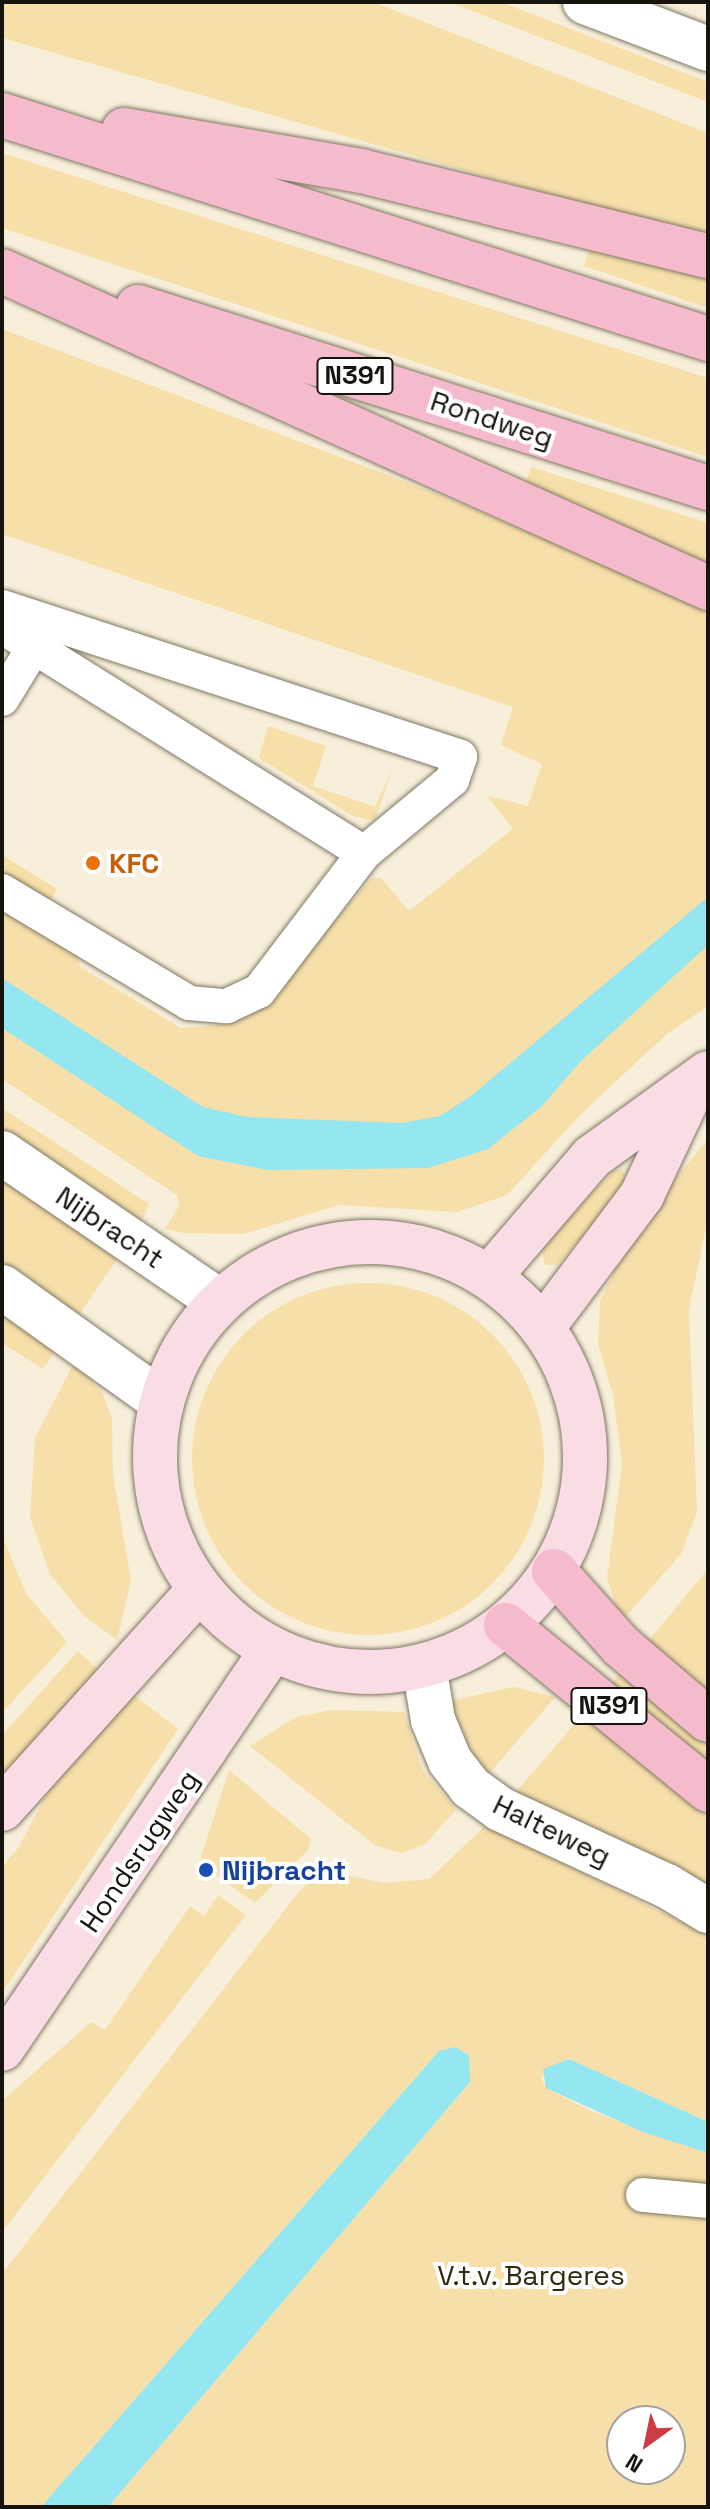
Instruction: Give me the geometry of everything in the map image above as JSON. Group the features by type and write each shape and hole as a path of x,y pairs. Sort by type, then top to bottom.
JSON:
{"main road":[{"path":"2,109 361,171 708,256"},
{"path":"2,115 708,339"},
{"name":"Rondweg","path":"2,263 708,488"},
{"name":"N391","path":"2,271 708,588"},
{"path":"489,1277 592,1157 700,1082"},
{"path":"543,1327 642,1195 700,1082"},
{"path":"379,1240 436,1251 489,1277 543,1327 573,1384 586,1447 580,1512 554,1571 506,1625 468,1650 424,1666 373,1674 321,1668 272,1650 232,1624 199,1590 166,1531 153,1467 160,1400 183,1346 219,1301 266,1266 320,1245 379,1240"},
{"name":"N391","path":"554,1571 621,1646 708,1720"},
{"path":"2,1809 199,1590"},
{"name":"N391","path":"506,1625 708,1790"},
{"name":"Hondsrugweg","path":"2,2049 272,1650"}],"street":[{"path":"585,2 708,49"},
{"name":"Nijbracht","path":"2,1153 219,1301"},
{"path":"2,1287 160,1400"},
{"name":"Halteweg","path":"424,1666 433,1720 450,1761 470,1787 500,1809 667,1886 708,1911"}],"lane":[{"path":"2,607 460,757 452,780 364,853 259,991 227,1006 189,1003 2,891"},
{"path":"2,627 364,853"},
{"path":"2,699 34,647"},
{"path":"643,2195 708,2201"}],"green space":[{"path":"2,2 373,2 708,133 708,240 2,38"},
{"path":"449,2 501,2 708,82 708,102"},
{"path":"2,153 708,378 708,457 2,228"},
{"path":"591,243 708,274 708,308 584,266"},
{"path":"2,329 435,493 708,608 708,1006 668,1033 581,1114 507,1195 457,1212 339,1205 243,1234 185,1233 165,1229 179,1206 177,1195 2,1079 2,905 77,951 80,967 181,1028 220,1025 261,1006 372,878 381,878 409,911 513,829 487,796 528,806 542,764 501,745 513,707 2,534"},
{"path":"531,467 708,523 708,571 523,492"},
{"path":"268,726 326,746 313,786 375,807 392,769 375,821 353,816 259,758"},
{"path":"2,855 57,889 50,901 2,875"},
{"path":"2,1108 149,1204 142,1221 2,1131"},
{"path":"708,1139 708,1217 689,1310 697,1512 681,1554 621,1622 607,1578 622,1464 613,1395 598,1344 600,1300 641,1221"},
{"path":"622,1169 628,1185 557,1265 545,1265 541,1248 613,1171"},
{"path":"2,1173 121,1253 77,1318 2,1269"},
{"path":"368,1283 402,1286 435,1296 480,1323 504,1347 531,1392 541,1425 544,1459 541,1493 531,1526 504,1571 480,1595 435,1622 402,1632 368,1635 334,1632 301,1622 256,1595 232,1571 205,1526 195,1493 192,1459 195,1425 205,1392 232,1347 256,1323 301,1296 334,1286"},
{"path":"2,1312 56,1350 43,1369 2,1343"},
{"path":"74,1363 102,1392 112,1419 113,1474 131,1580 117,1640 83,1615 50,1574 30,1517 35,1438"},
{"path":"2,1536 27,1595 67,1642 2,1713"},
{"path":"708,1569 708,1699 644,1646"},
{"path":"78,1651 98,1669 2,1776 2,1735"},
{"path":"622,1671 708,1744 708,1771 610,1685"},
{"path":"514,1687 555,1697 486,1777 445,1702"},
{"path":"127,1690 178,1729 2,1993 2,1867 19,1847 64,1760"},
{"path":"332,1710 404,1712 422,1769 456,1810 425,1844 403,1853 376,1846 250,1746 296,1717"},
{"path":"585,1712 708,1817 708,1892 515,1793"},
{"path":"229,1770 311,1839 308,1850 255,1903 199,1863"},
{"name":"V.t.v. Bargeres","path":"486,1825 708,1935 708,2122 569,2059 541,2077 546,2088 591,2111 708,2153 708,2507 108,2507 470,2082 455,2047 439,2051 41,2507 2,2507 2,2274 302,1888 329,1872 384,1883 429,1879"},
{"path":"218,1895 246,1915 2,2232 2,2101 91,2022 105,2030 190,1906 204,1916"}],"water":[{"path":"708,897 708,945 580,1062 543,1105 488,1149 428,1168 268,1170 198,1156 2,1028 2,978 203,1107 247,1117 402,1123 440,1116 471,1096"},
{"path":"455,2047 469,2055 470,2082 108,2507 41,2507 439,2051"},
{"path":"569,2059 708,2122 708,2153 643,2132 546,2088 543,2069"}],"place":[{"name":"KFC","path":"93,863"},
{"name":"Nijbracht","path":"206,1870"}]}
